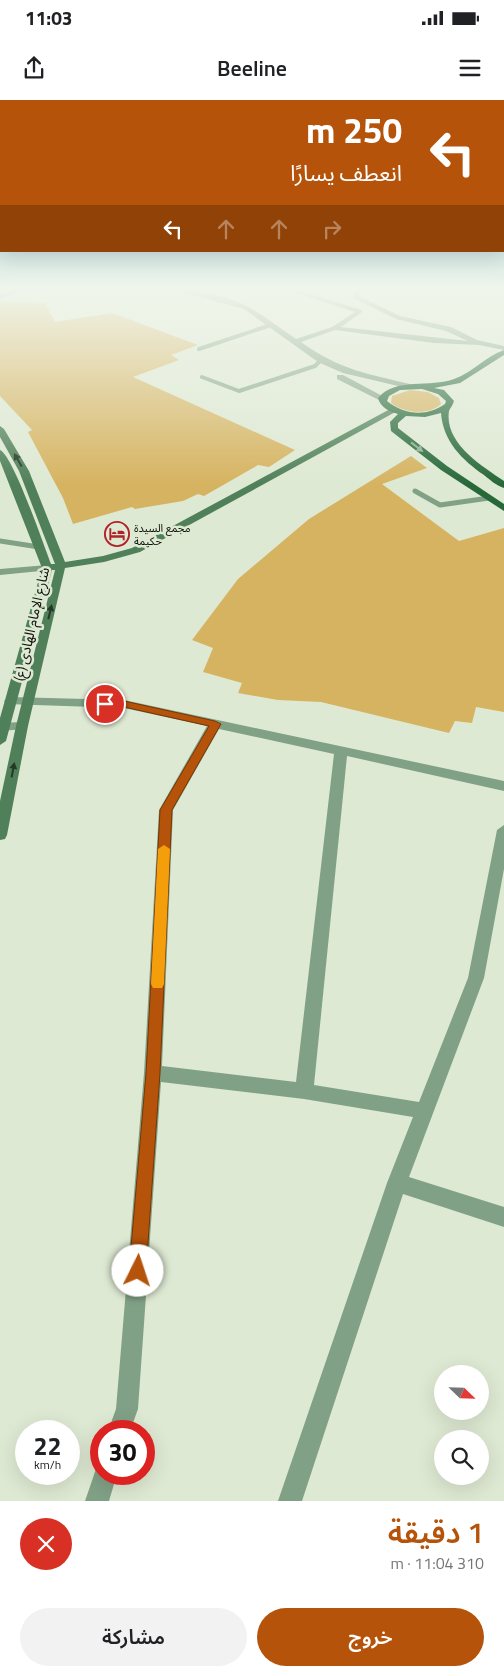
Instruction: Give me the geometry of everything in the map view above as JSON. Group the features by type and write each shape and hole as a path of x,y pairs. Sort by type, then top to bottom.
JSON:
{"main road":[{"path":"422,387 447,396 450,401 449,406 445,410 427,414 400,412 387,407 382,398 392,390 422,387 457,380 497,354"},
{"path":"447,396 457,380"},
{"path":"445,410 444,420 450,438 472,463 504,485"},
{"path":"400,412 394,422 394,429 444,468 504,508"},
{"path":"46,568 104,559 136,550 400,412"},
{"name":"شارع الإمام الهادی (ع)","path":"0,430 24,471 61,565 22,726 0,835"},
{"name":"شارع الإمام الهادی (ع)","path":"0,453 11,474 46,568 2,727 0,741"},
{"path":"444,468 472,463"}],"street":[{"path":"313,354 346,371 411,387"},
{"path":"321,360 333,373 382,398"},
{"path":"0,572 46,568"},
{"path":"10,702 124,704 504,786"},
{"path":"123,1420 127,1409 153,1073 166,810 215,724"},
{"path":"2,727 22,726"},
{"path":"304,1091 341,750"},
{"path":"290,1501 397,1183 476,978 504,830"},
{"path":"153,1073 304,1091 425,1111"},
{"path":"397,1183 504,1217"},
{"path":"96,1501 102,1485"}],"lane":[{"path":"202,377 239,391 315,366 321,360"},
{"path":"415,491 440,505 452,505 489,498"},
{"path":"0,541 39,547"}],"shaded area":[{"path":"0,354 173,354 171,355 179,360 133,377 295,450 269,467 258,465 204,496 198,494 183,501 135,509 132,507 73,524 63,498 28,432 32,430 0,396"},
{"path":"410,390 428,392 439,398 441,404 430,410 416,412 403,409 391,403 392,396"},
{"path":"411,456 427,468 382,484 459,541 504,528 504,712 476,707 472,723 455,721 449,733 321,702 278,700 238,693 242,683 203,672 213,648 192,640 238,579 309,519"}],"slow traffic":[{"path":"157,984 164,849"}],"place":[{"name":"مجمع السيدة حكيمة","path":"117,534"}],"route":[{"path":"105,704 124,704 215,724 166,810 153,1073 138,1271"}]}
